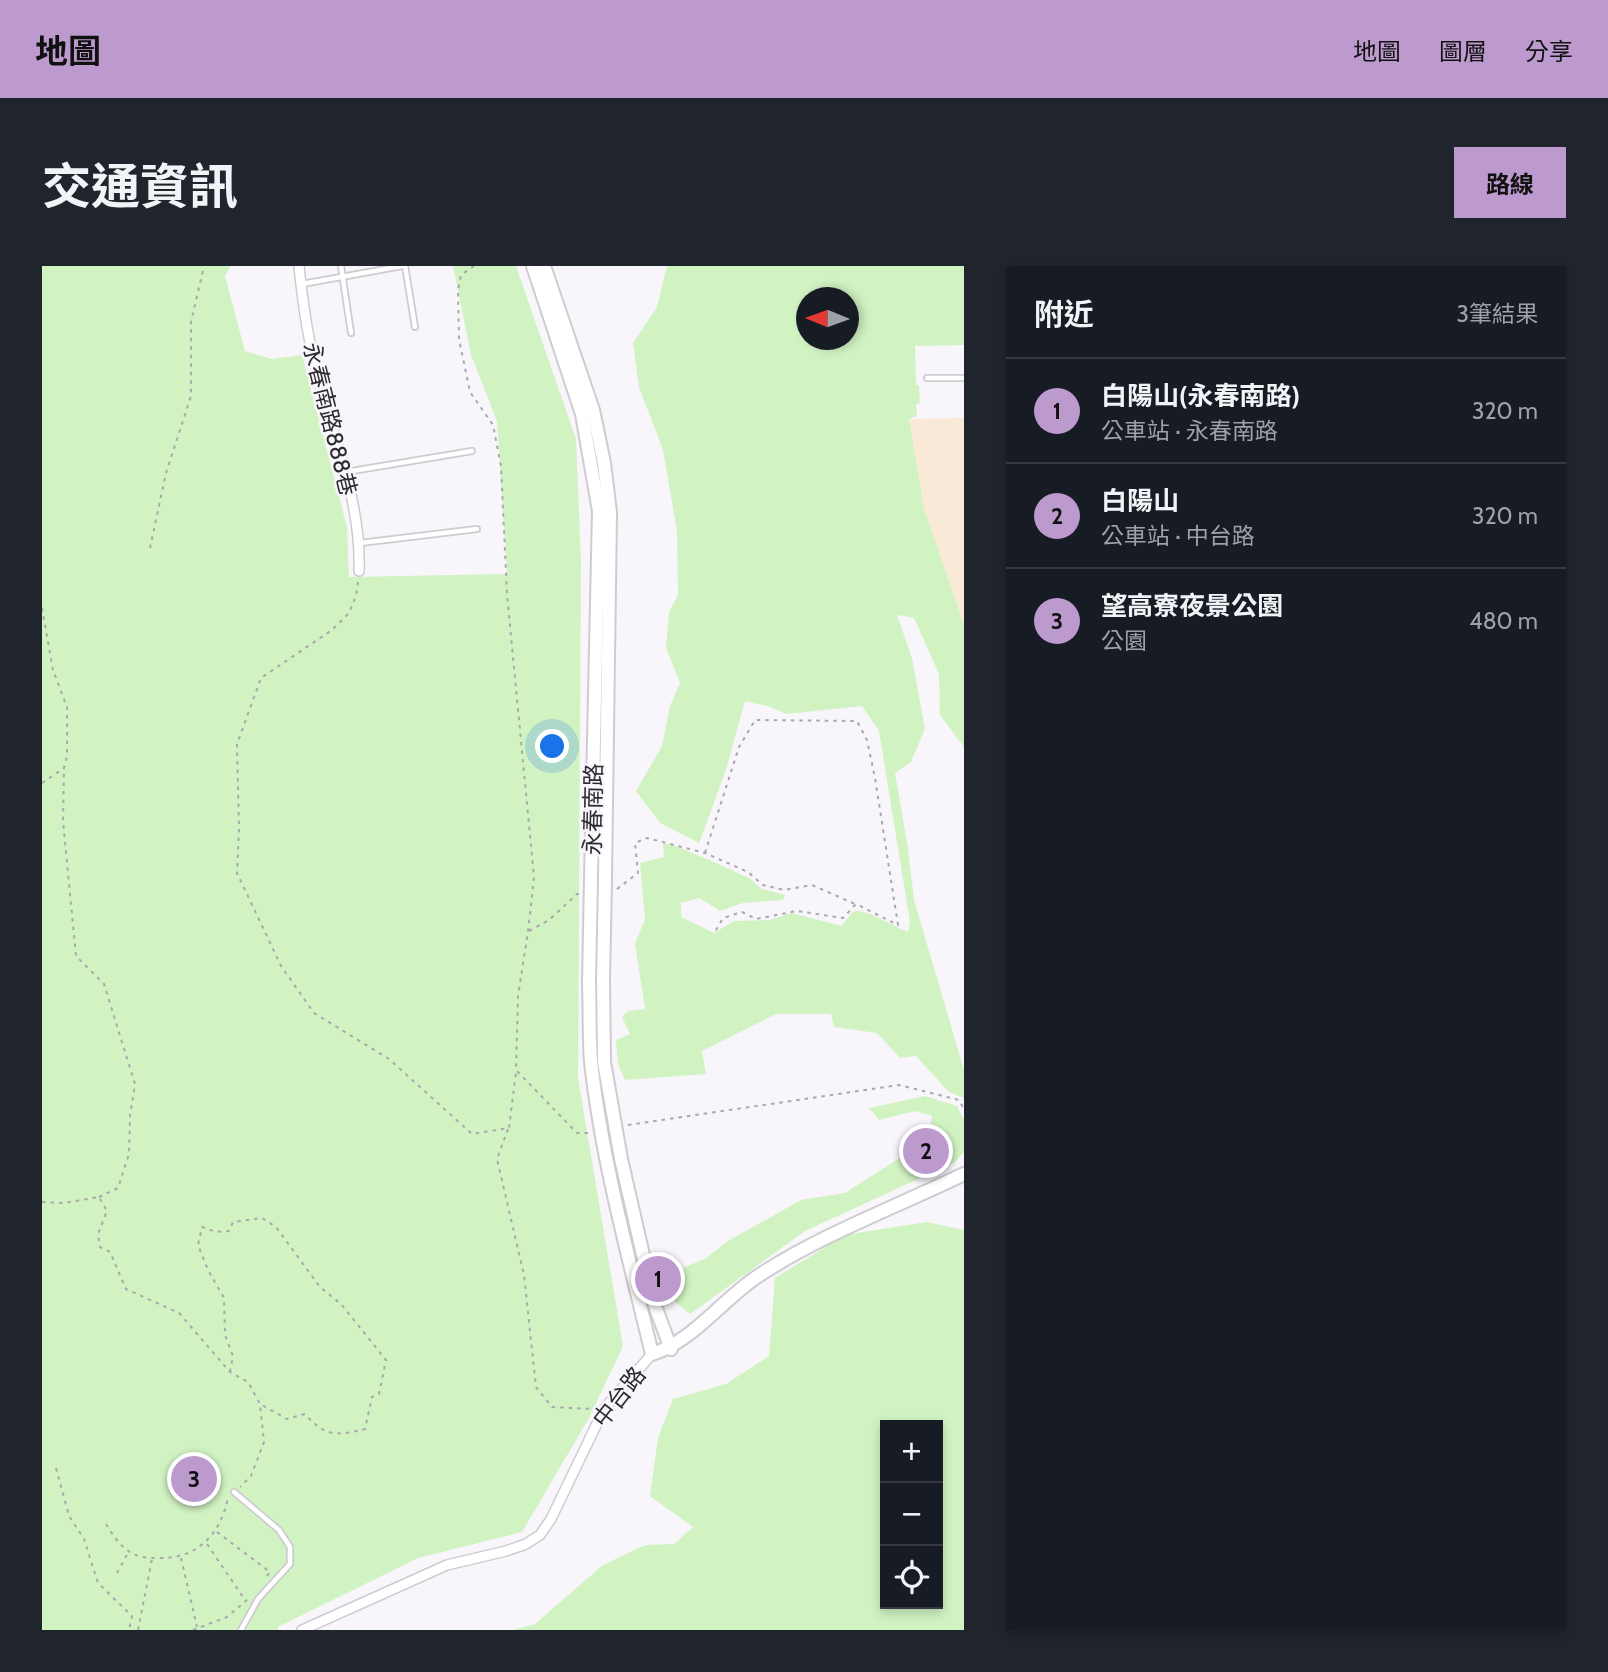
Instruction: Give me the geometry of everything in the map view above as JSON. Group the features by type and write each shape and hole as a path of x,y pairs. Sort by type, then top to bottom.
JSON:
{"street":[{"name":"永春南路888巷","path":"299,266 313,357 345,472 360,544 359,571"},
{"name":"永春南路","path":"533,266 588,412"},
{"name":"永春南路","path":"544,266 588,412 605,512 607,884 603,980 604,1062 621,1159 654,1303 671,1349"},
{"name":"永春南路","path":"605,512 591,879 591,1059 598,1116 652,1354"},
{"name":"中台路","path":"302,1630 447,1565 506,1551 526,1544 540,1535 551,1519 604,1409 652,1354 671,1349 757,1277 790,1257 964,1174"}],"lane":[{"path":"341,266 351,333"},
{"path":"301,285 404,266 415,327"},
{"path":"927,378 964,378"},
{"path":"345,472 472,451"},
{"path":"360,544 477,529"},
{"path":"231,1493 279,1530 290,1547 290,1564 258,1599 241,1630"}],"path":[{"path":"150,548 166,473 191,396 191,322 204,266"},
{"path":"474,266 461,275 458,290 460,339 470,392 493,425 501,466 507,594 534,877 517,996 516,1070 509,1128 497,1159 524,1275 536,1387 552,1407 604,1409"},
{"path":"359,571 356,596 349,613 332,631 261,678 237,744 237,873 281,966 314,1013 389,1059 472,1134 509,1128"},
{"path":"42,608 52,670 67,707 63,821 76,956 104,984 135,1084 130,1116 129,1154 118,1188 99,1197 64,1203 42,1202"},
{"path":"607,884 620,889 638,873 635,843 647,838 705,853 748,872 763,885 784,890 812,885 898,925 875,778 867,740 857,721 754,720 739,747 705,853"},
{"path":"42,783 64,768"},
{"path":"528,932 549,920 577,894 587,893"},
{"path":"715,932 723,918 742,912 756,919 797,911 843,918 856,904"},
{"path":"516,1070 577,1133 591,1133"},
{"path":"627,1125 898,1085 960,1100 964,1109"},
{"path":"99,1197 107,1211 98,1234 100,1247 110,1252 126,1289 179,1312 230,1372 248,1382 260,1404 264,1442 251,1476 231,1493 225,1514 216,1531 206,1543 181,1557 152,1558 129,1552 117,1541 106,1524"},
{"path":"230,1372 233,1356 225,1335 224,1298 198,1245 202,1227 216,1233 229,1231 233,1222 262,1218 276,1227 320,1287 341,1304 386,1360 379,1394 372,1397 365,1429 336,1435 316,1426 305,1414 287,1419 260,1404"},
{"path":"56,1468 69,1516 84,1539 98,1583 132,1616 129,1630"},
{"path":"216,1531 270,1572 265,1579"},
{"path":"206,1543 246,1601"},
{"path":"117,1573 129,1552"},
{"path":"181,1557 197,1630"},
{"path":"138,1630 152,1558"},
{"path":"192,1630 226,1617 253,1593"}],"shaded area":[{"path":"964,418 964,625 924,508 909,419"}],"green space":[{"path":"42,266 231,266 225,276 245,351 272,359 302,355 347,527 349,577 507,574 497,421 471,355 453,266 516,266 576,439 581,561 578,1078 623,1346 589,1418 522,1532 418,1558 278,1627 278,1630 42,1630"},
{"path":"667,266 964,266 964,345 915,346 916,385 919,385 920,403 916,404 917,416 909,419 924,508 964,625 964,747 940,715 939,674 914,618 897,615 912,658 925,729 911,762 895,773 914,900 964,1070 964,1098 949,1092 916,1056 900,1058 877,1033 834,1027 831,1014 776,1014 702,1051 706,1074 625,1080 618,1064 616,1040 630,1034 622,1017 628,1011 645,1009 635,943 645,920 640,863 664,857 663,844 671,844 749,878 762,889 785,895 783,900 743,903 720,911 699,898 681,903 681,917 714,933 734,921 770,920 791,913 842,926 853,912 858,911 908,932 910,922 879,731 862,706 786,714 768,706 745,701 725,773 699,843 660,823 636,791 662,746 670,706 680,683 666,648 669,612 678,595 677,531 663,450 639,387 633,343 657,307"},
{"path":"925,1096 957,1106 964,1120 964,1152 955,1162 805,1231 690,1314 668,1293 663,1280 665,1265 681,1269 706,1258 728,1241 801,1200 845,1193 928,1140 932,1116 915,1111 879,1120 869,1108"},
{"path":"927,1222 964,1230 964,1630 513,1630 535,1624 603,1565 645,1545 674,1544 693,1527 650,1496 658,1438 673,1399 726,1384 769,1356 775,1278 845,1235"}],"place":[{"name":"白陽山","path":"926,1151"},
{"name":"白陽山(永春南路)","path":"658,1279"},
{"name":"望高寮夜景公園","path":"194,1479"}]}
